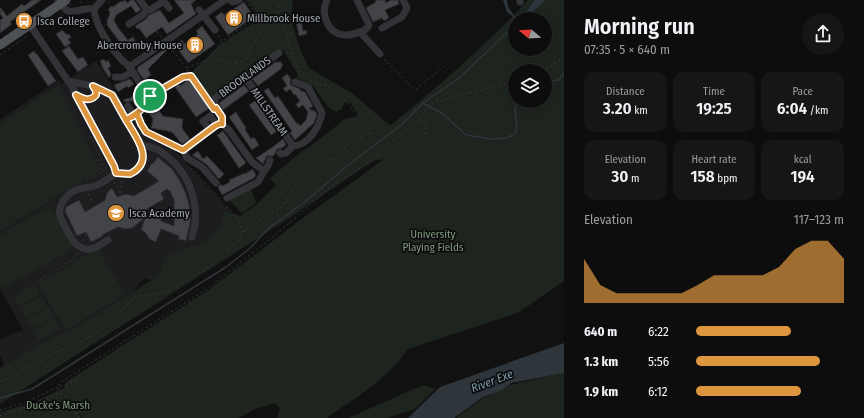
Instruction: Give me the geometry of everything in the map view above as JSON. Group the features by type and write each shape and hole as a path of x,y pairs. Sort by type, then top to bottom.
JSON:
{"main road":[{"path":"0,45 32,28 63,1"}],"street":[{"path":"83,0 85,8"},
{"path":"140,0 146,11"},
{"path":"115,77 123,77 132,67 201,13 225,0"},
{"path":"230,0 234,2 239,0"},
{"path":"327,0 324,14 326,21 333,30 342,35 360,32 368,28 369,25 357,0"},
{"path":"382,28 402,17 407,8 403,0"},
{"path":"63,1 65,10 70,12 85,8 94,9 104,3"},
{"path":"128,24 146,11 164,1 169,8"},
{"path":"94,9 97,24 102,32 119,57 132,67 150,96"},
{"path":"201,13 215,30"},
{"path":"32,28 76,95 114,166 116,173"},
{"path":"360,32 381,56"},
{"name":"BROOKLANDS","path":"218,123 222,117 216,108 214,102 215,98 279,53"},
{"name":"MILLSTREAM","path":"245,78 262,100 293,146"},
{"path":"67,80 93,86 112,95 142,146 142,162 137,169 130,174 116,173 96,186 78,188 67,195 62,202 60,216 74,243 87,249 95,248 108,240"},
{"name":"MILLSTREAM","path":"280,153 286,153 293,146 300,145 316,130 326,112 308,87 295,82"},
{"path":"126,120 136,115 146,104 150,96 170,84"},
{"path":"76,95 85,100 91,99 96,95 96,91 93,86"},
{"path":"128,106 136,115 146,132 179,148 187,158 202,167 216,183"},
{"path":"210,130 203,121 210,116 229,130 252,162 264,171"},
{"path":"179,148 210,130 219,124 218,123"},
{"path":"142,146 151,146 161,151 174,162 184,174 193,195 195,206 195,227 192,237"},
{"path":"227,198 258,182 270,160"}],"path":[{"path":"104,3 112,0"},
{"path":"245,0 261,21 266,25"},
{"path":"49,21 53,22 71,6 63,1"},
{"path":"146,11 164,42 186,68 208,102 214,109 216,108"},
{"path":"186,68 205,61 215,60 230,64 241,62 246,58 256,39 266,25 273,17 278,16"},
{"path":"170,84 183,77 191,76 217,49 218,45 222,41 258,17"},
{"path":"0,55 32,28"},
{"path":"381,56 415,90 444,66"},
{"path":"552,65 564,58"},
{"path":"58,387 61,382 207,289 274,236 333,186 372,160 386,146 419,120 428,107 434,102 508,83"},
{"path":"419,120 426,125 426,142"},
{"path":"92,202 85,182 102,172 96,157"},
{"path":"0,382 50,355 83,341 102,330 135,297 166,292 198,274 211,266 238,241 242,234 240,223 224,202 189,166"},
{"path":"36,283 75,258 86,234"},
{"path":"0,410 79,380"},
{"path":"58,387 60,393 65,395 78,418"},
{"path":"0,416 30,406 60,393"}],"shaded area":[{"name":"Isca Academy","path":"96,61 144,135 173,149 227,207 239,224 154,281 146,278 138,284 127,299 7,373 0,355 0,339 23,330 0,289 0,120 59,80 62,84"}],"green space":[{"name":"University Playing Fields","path":"247,0 293,0 291,19 300,49 309,68 353,94 391,125 462,65 508,21 508,56 552,56 552,12 516,12 528,0 564,0 564,281 518,313 408,349 382,378 328,418 277,418 280,410 276,403 255,409 239,418 82,418 77,410 81,418 0,418 0,412 32,403 64,388 66,382 207,291 384,159 373,161 291,217 0,404 0,368 57,335 69,332 158,276 167,255 195,246 211,237 218,230 222,222 224,211 240,216 257,204 276,185 270,178 345,119 359,116 350,102 344,103 342,109 336,112 332,110 311,85 296,78 298,75 283,50 280,50 209,99 191,73 222,43 260,18"},
{"path":"58,85 100,170 0,231 0,125"},
{"path":"251,189 256,203 242,213 229,200"},
{"path":"50,205 75,247 3,289 0,284 0,235"},
{"path":"97,248 125,294 66,330 38,284"},
{"path":"35,284 40,294 19,306 14,296"},
{"path":"41,296 47,306 26,318 20,308"},
{"path":"48,307 54,317 33,329 27,319"},
{"path":"54,318 60,329 39,341 33,331"},
{"path":"564,373 564,418 456,418 483,398 509,385"},
{"path":"421,386 427,386 435,389 415,409 387,418 348,418"}],"water":[{"path":"503,0 507,0 508,7 512,12 507,12"},
{"path":"535,0 545,0 532,12 525,12"},
{"name":"River Exe","path":"564,343 564,373 511,383 502,390 483,397 454,418 408,418 440,387"}],"building":[{"path":"32,0 41,0 10,22 12,24 0,33 0,20 3,18 0,14 0,7 7,16 22,4 24,6"},
{"path":"125,0 127,3 134,0 141,10 136,13 131,6 116,15 114,21 128,40 133,37 137,44 130,49 126,42 122,45 107,25 107,19 110,12 108,10 111,6 113,7"},
{"path":"174,0 196,0 191,4 196,14 167,34 162,27 146,38 139,28 137,29 135,26 146,19 149,15 160,10 169,23 184,13"},
{"path":"375,0 385,0 386,3 391,0 398,0 399,4 385,10 389,18 384,21 382,18 373,22 366,8 376,2"},
{"name":"Millbrook House","path":"244,2 254,17 228,35 215,17 222,12 224,15"},
{"path":"301,20 303,31 306,30 307,34 299,36 296,21"},
{"name":"Abercromby House","path":"202,26 215,44 188,63 175,45 182,40 184,44 198,34 196,31"},
{"path":"62,30 67,35 69,34 71,38 68,39 71,43 65,47 56,34"},
{"path":"69,46 78,59 83,57 88,65 78,72 62,51"},
{"path":"166,48 168,49 148,69 151,75 144,80 137,70 138,67"},
{"path":"34,51 56,81 48,86 28,55"},
{"path":"104,59 106,62 108,60 111,66 108,68 111,74 109,78 101,65 100,61"},
{"path":"277,61 278,63 280,61 283,65 281,67 282,68 258,86 252,79"},
{"path":"287,74 291,79 291,85 300,89 302,92 304,91 306,94 313,106 309,109 315,111 317,114 314,123 295,140 290,133 292,131 264,91 268,88 275,98 278,96 297,124 298,123 300,126 306,120 308,112 303,105 298,108 296,104 300,101 290,89 286,92 283,88 287,86 282,78"},
{"path":"130,79 134,84 128,88 127,86 118,92 114,85"},
{"path":"189,79 210,108 196,117 175,87 179,84 180,86"},
{"path":"244,85 249,91 223,110 219,103"},
{"path":"136,93 142,102 136,107 132,101 125,102 123,100 128,99"},
{"path":"256,100 277,131 271,135 249,105"},
{"path":"154,103 163,116 183,119 182,128 190,139 182,144 172,132 151,128 153,119 147,111"},
{"path":"236,112 251,139 254,137 259,145 252,150 229,117"},
{"path":"223,131 246,163 239,168 217,135"},
{"path":"283,139 286,145 277,149 273,156 267,156 263,164 256,158 274,146"},
{"path":"198,151 203,159 207,156 224,174 219,179 206,164 192,155"},
{"path":"158,157 172,169 186,194 190,209 190,223 186,241 178,239 179,236 161,229 156,242 149,239 145,232 141,230 145,218 132,228 126,229 118,227 91,242 86,232 77,236 65,211 66,207 79,200 85,212 105,200 107,193 112,188 117,197 126,194 134,196 159,181 147,171 152,163 153,164","holes":["167,189 170,191 174,200 174,226 161,221 161,219 142,212 164,199 161,193"]},
{"path":"253,169 256,175 254,178 222,195 218,187 221,184 222,186 230,182 229,180 245,174"}],"waterway":[{"path":"0,398 32,389 226,267 249,249 269,228 306,201 347,166 401,125 423,103 459,78 508,32"},
{"path":"552,81 559,80 564,73"},
{"path":"423,103 443,114 466,135 492,139 506,138 515,134 517,130 515,108"}],"place":[{"name":"Millbrook House","path":"234,18"},
{"name":"Isca College","path":"24,21"},
{"name":"Abercromby House","path":"195,45"},
{"name":"Isca Academy","path":"116,213"}],"route":[{"path":"150,96 149,101 137,114 132,116 126,120 142,146 142,162 137,169 130,174 123,175 116,173 114,166 76,95 85,100 91,99 96,95 96,91 93,86 102,89 114,97 126,120 137,114 146,132 183,150 215,126 222,124 222,117 216,108 214,109 208,102 191,76 183,77 150,96"}],"park label":[{"name":"Ducke's Marsh","path":"58,405"}]}
